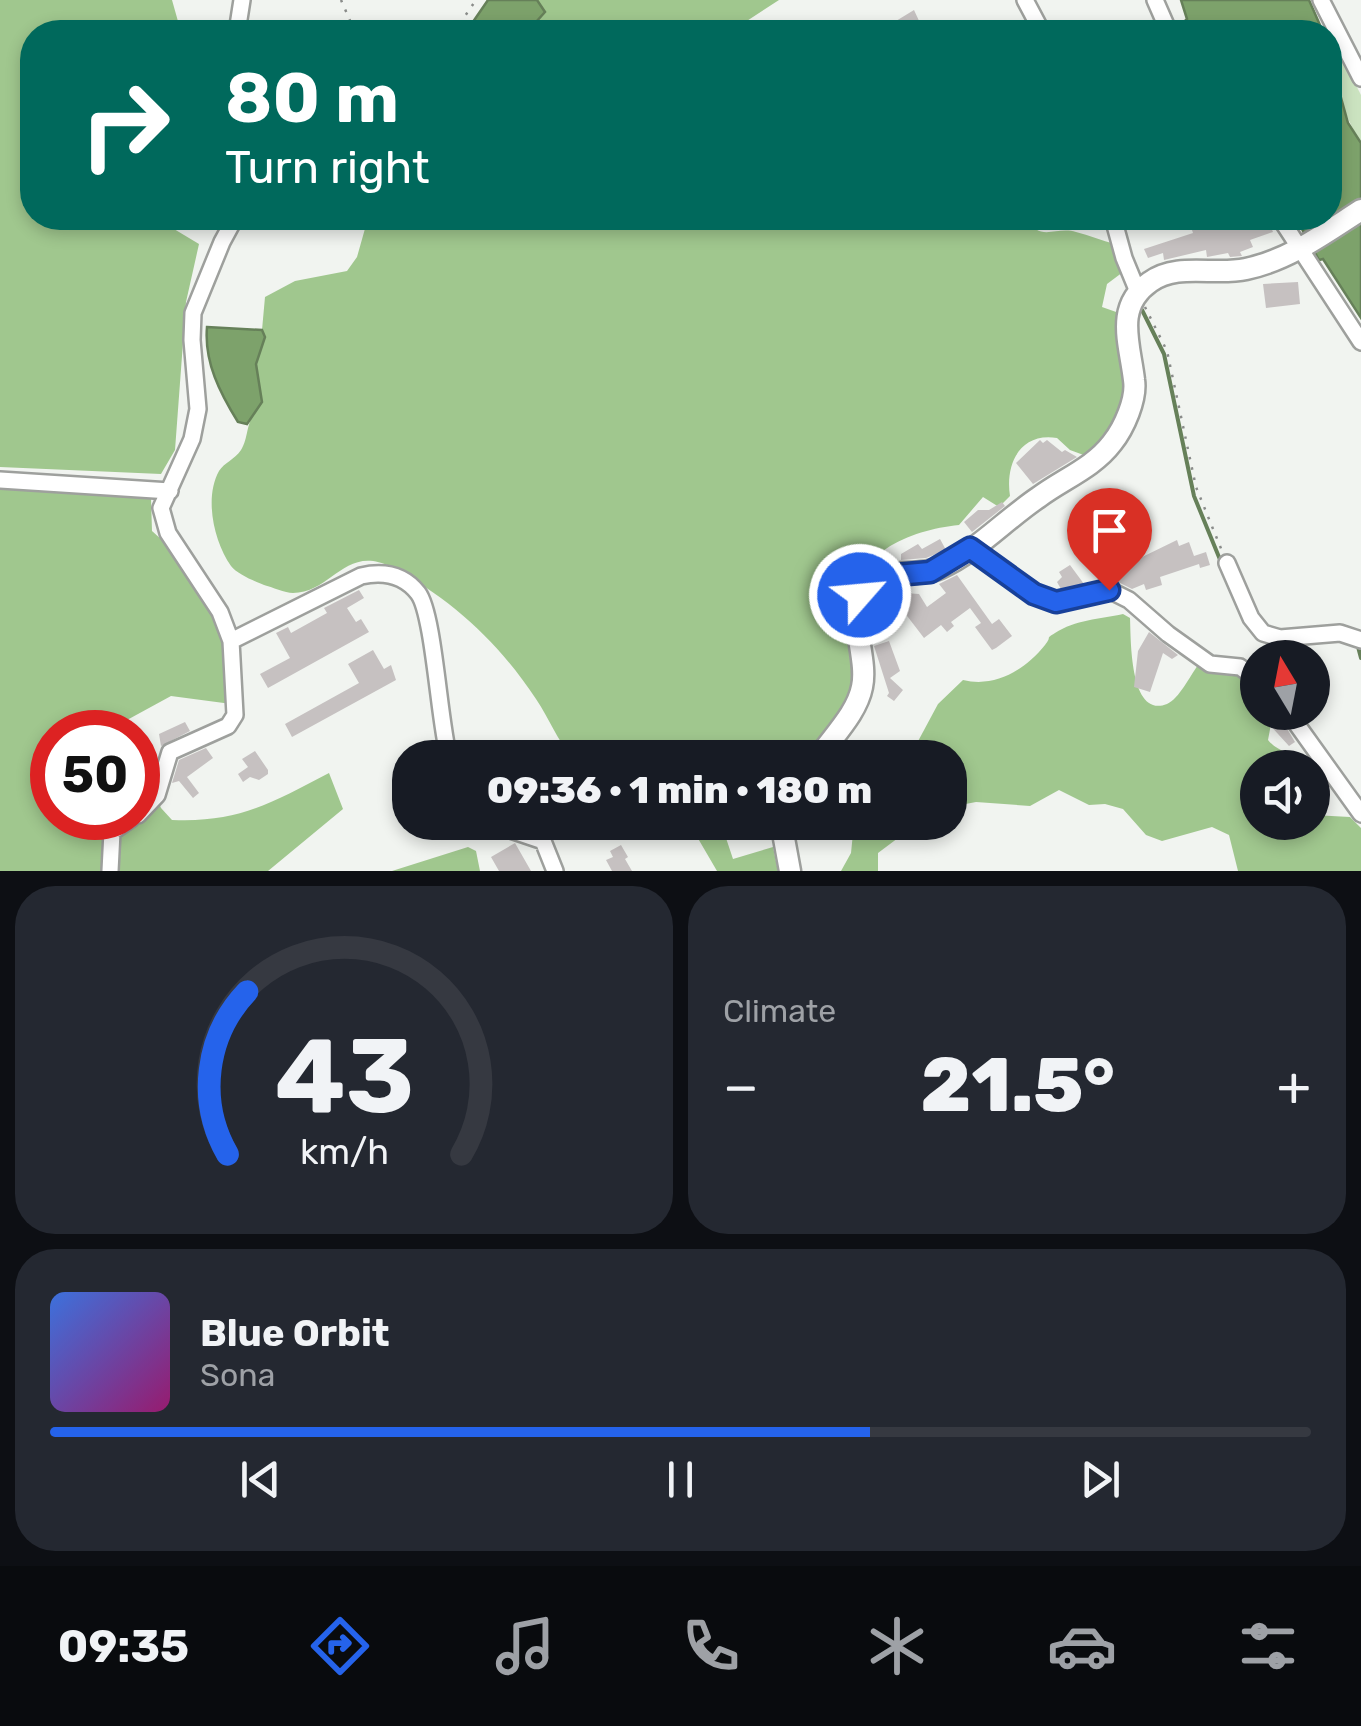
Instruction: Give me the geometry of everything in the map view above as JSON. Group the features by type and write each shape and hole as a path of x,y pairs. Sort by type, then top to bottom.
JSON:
{"main road":[{"path":"831,740 853,710 862,687 858,609 868,582 882,574 930,572 1081,471 1112,444 1123,426 1135,382 1126,321 1138,292 1167,273 1247,269 1328,230"},
{"path":"784,840 790,871"}],"street":[{"path":"1342,42 1361,78"},
{"path":"160,785 170,752 228,726 235,715 231,641 220,612 162,522 161,508 192,439 198,409 193,313 228,230"},
{"path":"1116,230 1138,292"},
{"path":"1291,230 1304,245 1361,342"},
{"path":"0,480 170,491"},
{"path":"970,548 1034,594 1056,602 1109,590 1129,600 1210,664 1240,668"},
{"path":"1227,563 1251,618 1263,633 1280,638 1340,633 1361,640"},
{"path":"231,641 361,576 378,572 394,575 408,582 421,596 444,740"},
{"path":"1301,730 1361,814"},
{"path":"110,871 112,840"},
{"path":"541,840 555,871"}],"path":[{"path":"1138,292 1167,351 1196,487 1227,563"}],"shaded area":[{"path":"0,0 172,0 178,20 20,20 20,230 176,230 199,244 186,302 175,450 161,474 0,467"},
{"path":"488,0 537,0 545,12 538,20 474,20"},
{"path":"537,0 779,0 748,20 536,20"},
{"path":"1181,0 1309,0 1318,20 1186,20"},
{"path":"1342,58 1361,95 1361,143 1342,101"},
{"path":"1342,101 1348,123 1361,143 1361,318 1323,259 1319,260 1303,230 1342,230"},
{"path":"365,230 1081,233 1115,244 1123,272 1107,284 1102,307 1119,313 1130,406 1089,457 1070,450 1057,438 1033,440 1013,462 1010,496 999,507 983,497 959,525 903,539 872,560 852,592 848,612 852,665 849,697 836,721 819,740 560,740 536,699 490,641 413,579 391,567 362,561 307,591 290,593 237,572 220,545 213,520 212,494 219,471 241,450 252,416 262,402 256,364 265,337 265,297 295,281 347,271 357,257"},
{"path":"207,327 262,330 265,337 256,364 262,402 247,424 238,422 215,377 208,353"},
{"path":"0,484 151,498 152,531 213,586 231,639 239,705 171,696 145,710 30,710 30,840 160,840 160,806 172,820 217,818 272,802 329,773 343,809 268,871 0,871"},
{"path":"1123,614 1130,618 1132,658 1139,689 1145,700 1155,705 1167,704 1176,697 1198,665 1240,671 1240,730 1270,730 1268,740 1281,750 1240,750 1240,840 1330,840 1330,816 1350,817 1361,828 1361,871 1238,871 1229,835 1212,827 1162,841 1146,835 1123,809 1089,805 1059,790 1030,806 967,804 967,740 919,740 938,704 963,680 998,679 1019,669 1050,636 1079,623"},
{"path":"699,840 727,840 733,859 773,847 778,871 717,871"},
{"path":"852,840 895,840 878,853 878,871 841,871 851,853"},
{"path":"468,847 476,851 480,871 392,871"}],"building":[{"path":"914,10 919,20 898,20"},
{"path":"1192,230 1273,232 1250,240 1253,247 1240,252 1242,256 1230,257 1228,253 1207,257 1206,250 1164,260 1163,253 1148,258 1144,249 1193,233"},
{"path":"1298,282 1300,304 1266,308 1263,284"},
{"path":"1040,440 1077,457 1033,484 1016,463"},
{"path":"1002,502 1005,506 972,532 964,522 978,510 989,510"},
{"path":"940,539 946,550 926,558 901,560 901,554 918,544 922,549"},
{"path":"1177,540 1179,546 1189,542 1194,556 1206,552 1210,565 1200,568 1199,564 1160,577 1162,585 1146,590 1144,584 1132,589 1112,579 1104,563 1134,555 1136,560"},
{"path":"1070,565 1084,584 1061,589 1057,582 1062,577 1059,572"},
{"path":"957,575 992,624 999,619 1012,636 992,650 975,627 981,623 970,608 951,622 954,626 947,632 941,625 924,638 901,608 880,616 873,603 892,590 897,598 904,593 919,594 927,607 946,593 939,584"},
{"path":"359,590 364,598 347,608 369,632 268,688 260,674 290,658 276,633 288,627 291,633 327,613 324,608"},
{"path":"1149,632 1178,655 1172,659 1163,653 1150,692 1134,687 1138,651"},
{"path":"889,641 900,671 890,678 903,690 894,701 887,696 874,646"},
{"path":"373,650 384,669 391,665 396,680 292,737 285,724 359,683 348,664"},
{"path":"185,722 190,731 161,746 160,734"},
{"path":"1274,730 1288,730 1295,742 1289,746"},
{"path":"206,748 213,758 187,777 199,793 193,798 179,781 172,783 179,760"},
{"path":"255,751 268,774 243,782 238,774 248,767 242,759"},
{"path":"515,843 531,871 499,871 491,857"},
{"path":"621,845 632,871 612,871 606,860 613,857 610,851"}],"waterway":[{"path":"1142,310 1164,354 1194,496 1221,562"},
{"path":"1357,643 1361,658"}],"route":[{"path":"860,595 874,577 930,572 970,548 1034,594 1056,602 1109,590"}]}
